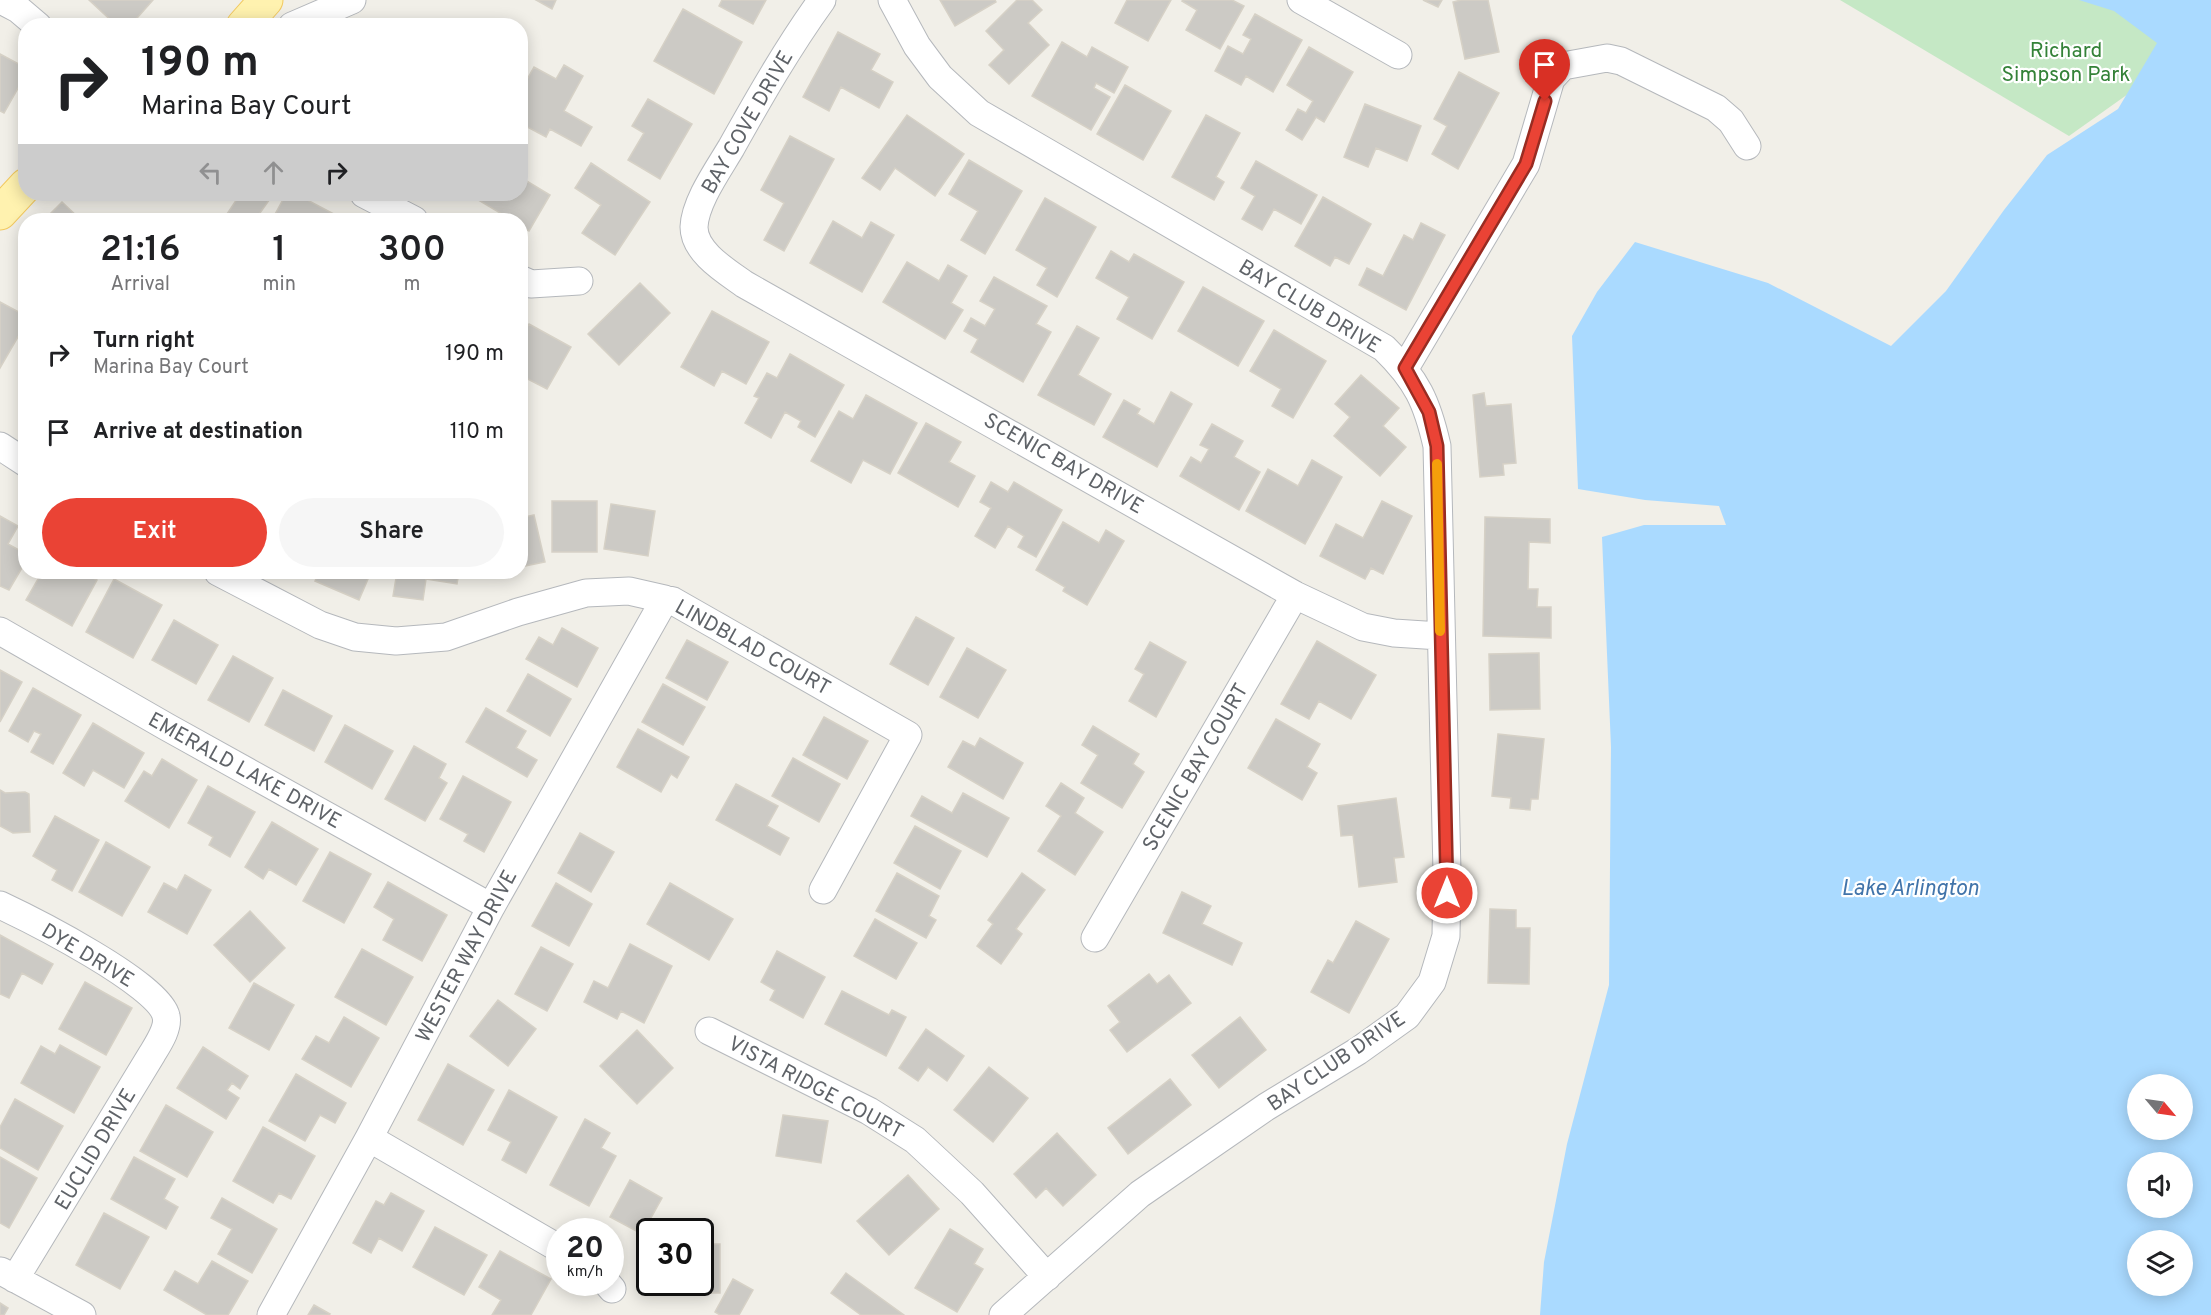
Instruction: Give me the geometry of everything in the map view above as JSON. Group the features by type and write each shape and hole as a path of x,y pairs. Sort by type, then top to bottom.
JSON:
{"main road":[{"path":"250,18 266,0"},
{"path":"0,213 18,194"}],"street":[{"path":"1,0 29,18"},
{"path":"310,18 352,0"},
{"name":"BAY COVE DRIVE","path":"704,250 696,236 694,226 702,199 756,105 822,0"},
{"name":"BAY CLUB DRIVE","path":"892,0 917,46 940,77 979,113 1384,348 1405,368 1429,412 1437,446 1440,636 1445,752 1446,936 1432,982 1407,1016 1358,1051 1266,1107 1140,1194 1003,1315"},
{"path":"1301,0 1398,55"},
{"path":"1405,368 1526,164 1551,79 1563,66 1607,58 1621,61 1716,108 1731,121 1747,146"},
{"path":"377,201 401,213"},
{"name":"SCENIC BAY DRIVE","path":"704,250 710,258 744,284 1295,595 1363,627 1394,633 1440,636"},
{"path":"528,283 579,281"},
{"path":"0,446 18,458"},
{"name":"LINDBLAD COURT","path":"231,579 320,625 355,637 396,641 446,637 518,612 586,593 629,591 673,602 908,735 823,890"},
{"name":"SCENIC BAY COURT","path":"1095,938 1295,595"},
{"name":"WESTER WAY DRIVE","path":"271,1315 369,1138 491,907 665,599"},
{"name":"EMERALD LAKE DRIVE","path":"0,631 167,727 491,907"},
{"name":"DYE DRIVE","path":"0,905 90,953 152,994 161,1004 166,1016"},
{"name":"EUCLID DRIVE","path":"8,1274 152,1054 162,1036 166,1016"},
{"name":"VISTA RIDGE COURT","path":"709,1030 869,1111 915,1140 972,1193 1047,1277"},
{"path":"369,1138 546,1241"},
{"path":"8,1274 81,1315"}],"green space":[{"name":"Richard Simpson Park","path":"1840,0 2211,0 2211,35 2069,136"}],"water":[{"name":"Lake Arlington","path":"2079,0 2211,0 2211,1315 1540,1315 1544,1262 1567,1144 1609,985 1611,747 1602,537 1644,525 1726,525 1719,506 1645,500 1578,489 1572,336 1597,292 1635,242 1768,283 1891,346 1946,291 2047,155 2118,109 2157,43 2114,11"}],"building":[{"path":"89,0 153,0 137,18 108,18"},
{"path":"536,0 556,0 552,9"},
{"path":"722,0 766,0 753,24 719,6"},
{"path":"940,0 995,0 996,2 955,26"},
{"path":"1017,0 1032,0 1042,10 1028,23 1049,45 1009,84 989,65 1004,50 986,31"},
{"path":"1127,0 1171,0 1148,41 1115,23"},
{"path":"1183,0 1232,0 1244,6 1220,49 1186,30 1197,10"},
{"path":"1423,0 1442,0 1438,7"},
{"path":"1488,0 1499,52 1465,59 1453,2"},
{"path":"683,9 742,42 714,94 654,61"},
{"path":"1255,14 1302,40 1273,92 1246,76 1241,85 1215,71 1228,46 1243,54 1251,39 1243,35"},
{"path":"838,32 880,54 871,70 893,82 879,108 841,87 829,111 803,97"},
{"path":"1062,42 1087,57 1092,47 1128,67 1114,93 1096,83 1094,88 1110,97 1091,130 1032,96"},
{"path":"1309,47 1353,72 1324,122 1316,117 1302,140 1286,130 1298,109 1306,113 1313,101 1287,85"},
{"path":"0,54 18,64 18,88 4,113 0,111"},
{"path":"564,65 583,76 564,111 592,127 581,146 550,129 546,137 528,127 528,78 534,67 556,79"},
{"path":"1459,72 1499,93 1458,169 1432,154 1447,126 1434,119"},
{"path":"1125,85 1171,111 1143,160 1097,134"},
{"path":"648,99 692,124 660,179 628,160 644,133 632,126"},
{"path":"1365,104 1421,126 1407,161 1376,148 1368,167 1344,157"},
{"path":"907,115 964,154 935,196 895,168 880,190 862,178"},
{"path":"1206,115 1240,133 1216,177 1224,182 1214,200 1172,177"},
{"path":"790,136 834,159 784,251 764,240 784,203 761,190"},
{"path":"969,160 1022,191 985,254 961,240 978,211 949,194"},
{"path":"1256,161 1317,195 1301,224 1274,209 1262,230 1242,219 1255,196 1241,188"},
{"path":"591,163 650,202 615,255 582,233 601,205 575,188"},
{"path":"528,182 550,195 529,231 528,213 500,213 480,201 528,201"},
{"path":"1323,197 1371,224 1349,264 1335,257 1330,266 1295,246"},
{"path":"1045,198 1096,227 1057,297 1037,285 1047,268 1016,250"},
{"path":"236,201 268,201 260,213 228,213"},
{"path":"282,201 309,201 332,213 276,213"},
{"path":"62,202 74,213 51,213"},
{"path":"833,221 862,238 871,222 894,235 862,292 810,263"},
{"path":"1421,223 1445,235 1406,310 1359,285 1367,268 1383,276 1404,235 1413,240"},
{"path":"1111,251 1129,262 1134,254 1184,282 1152,339 1117,319 1129,297 1096,278"},
{"path":"907,262 939,281 948,265 967,276 951,303 963,310 945,339 883,302"},
{"path":"994,277 1047,306 1036,324 1051,332 1023,382 971,352 978,339 964,331 971,318 985,326 995,309 980,301"},
{"path":"640,283 670,313 619,365 588,334"},
{"path":"1203,287 1264,321 1238,366 1178,331"},
{"path":"0,302 18,312 18,337 0,368"},
{"path":"712,311 769,342 746,384 722,371 714,386 681,367"},
{"path":"529,324 571,347 547,389 528,379"},
{"path":"1077,326 1099,338 1078,375 1111,394 1094,425 1038,395"},
{"path":"1274,330 1326,361 1293,418 1272,406 1281,389 1250,371"},
{"path":"790,354 844,385 815,437 798,427 801,421 785,412 771,438 745,423 759,398 754,396 767,373 777,378"},
{"path":"1361,375 1399,408 1383,426 1406,447 1380,476 1334,436 1350,417 1335,404"},
{"path":"1171,392 1192,404 1157,467 1103,437 1124,400 1140,409 1137,414 1154,424"},
{"path":"1484,393 1486,406 1511,404 1516,463 1503,464 1504,475 1480,477 1473,395"},
{"path":"866,395 917,423 890,474 863,460 851,483 811,461 839,411 853,419"},
{"path":"926,423 961,442 949,462 975,476 958,507 898,473"},
{"path":"1212,424 1243,441 1234,457 1260,472 1239,510 1180,476 1191,457 1201,463 1209,449 1200,445"},
{"path":"1312,460 1342,477 1305,544 1246,511 1268,469 1298,486"},
{"path":"991,482 1008,492 1014,482 1062,510 1036,557 1018,547 1024,536 1008,526 995,548 975,536 991,508 980,502"},
{"path":"552,501 597,501 597,552 552,552"},
{"path":"1382,501 1412,516 1383,574 1371,568 1365,579 1320,556 1336,524 1363,538"},
{"path":"611,504 655,511 648,556 604,549"},
{"path":"534,515 545,562 528,565 528,516"},
{"path":"0,516 18,526 8,544 18,550 18,575 9,590 0,586"},
{"path":"1485,517 1550,519 1550,543 1529,542 1528,589 1538,589 1537,607 1551,607 1551,638 1483,636"},
{"path":"1063,522 1099,543 1106,530 1124,541 1087,605 1063,591 1065,587 1036,570"},
{"path":"38,579 97,580 72,626 26,600"},
{"path":"114,579 162,605 133,658 86,632"},
{"path":"316,579 368,579 359,600 315,581"},
{"path":"396,579 426,579 423,600 393,596"},
{"path":"426,579 458,579 457,584"},
{"path":"916,617 954,638 928,685 890,664"},
{"path":"174,620 218,645 196,684 152,660"},
{"path":"562,628 598,648 577,687 526,659 539,637 553,645"},
{"path":"687,640 728,662 707,700 666,678"},
{"path":"1317,641 1376,675 1351,719 1319,701 1309,719 1281,704"},
{"path":"1150,642 1186,662 1156,717 1129,701 1144,674 1135,669"},
{"path":"967,648 1006,670 978,718 940,697"},
{"path":"1539,653 1540,709 1490,710 1489,654"},
{"path":"233,656 273,678 249,722 208,700"},
{"path":"0,670 22,682 0,722"},
{"path":"528,674 571,699 550,736 507,711"},
{"path":"663,684 705,707 683,745 642,722"},
{"path":"33,688 81,715 53,764 31,752 41,734 34,731 28,742 9,731"},
{"path":"283,690 332,716 314,751 265,725"},
{"path":"486,708 526,731 516,748 537,760 527,777 466,742"},
{"path":"824,717 868,741 847,779 803,755"},
{"path":"1276,719 1320,744 1307,767 1317,773 1302,800 1248,768"},
{"path":"93,723 144,753 124,788 93,770 84,786 63,773"},
{"path":"345,725 393,751 372,789 325,762"},
{"path":"1093,726 1139,754 1133,764 1144,772 1122,808 1081,783 1098,755 1082,745"},
{"path":"638,729 689,757 677,778 671,774 661,792 617,767"},
{"path":"1498,734 1544,739 1538,799 1531,799 1530,810 1510,808 1511,798 1492,796"},
{"path":"980,738 1023,763 1003,799 948,767 963,741 975,747"},
{"path":"414,746 446,764 439,778 447,783 425,821 385,799"},
{"path":"793,758 840,784 819,822 772,796"},
{"path":"162,759 197,780 169,828 125,801 144,771 152,776"},
{"path":"463,776 511,802 484,852 464,841 468,834 440,819"},
{"path":"1061,783 1084,798 1075,813 1103,832 1075,875 1038,851 1061,816 1046,806"},
{"path":"736,784 778,806 767,826 789,838 780,855 716,820"},
{"path":"208,786 255,812 230,857 209,845 213,837 188,823"},
{"path":"0,790 5,793 25,792 29,794 30,832 13,833 0,826"},
{"path":"963,793 1009,818 987,857 911,816 922,796 952,813"},
{"path":"1396,798 1404,857 1394,858 1397,882 1359,887 1353,835 1341,836 1338,806"},
{"path":"55,816 99,840 72,891 52,880 57,870 33,856"},
{"path":"272,822 318,849 296,885 269,869 263,879 245,867"},
{"path":"915,826 961,851 940,889 894,863"},
{"path":"580,833 614,852 591,892 558,873"},
{"path":"106,842 150,867 122,916 79,892"},
{"path":"330,852 371,874 344,923 303,901"},
{"path":"897,873 939,896 929,916 936,920 926,938 876,911"},
{"path":"1022,873 1045,890 1016,929 1022,934 1001,964 977,946 993,924 988,920"},
{"path":"185,875 211,890 187,934 148,912 164,883 177,890"},
{"path":"388,882 447,915 422,961 383,940 394,919 374,907"},
{"path":"556,883 592,904 569,946 532,926"},
{"path":"670,883 733,919 709,960 647,924"},
{"path":"1182,892 1211,906 1202,924 1242,943 1232,965 1163,933"},
{"path":"1490,909 1516,910 1516,928 1530,928 1529,984 1488,983"},
{"path":"250,911 285,948 250,982 214,945"},
{"path":"875,919 917,943 896,979 854,956"},
{"path":"1356,921 1389,939 1349,1013 1311,992 1328,960 1333,963"},
{"path":"0,935 53,964 42,984 22,973 9,998 0,994"},
{"path":"630,944 672,966 644,1023 621,1011 617,1019 584,1002 594,981 608,988"},
{"path":"541,947 573,964 547,1011 515,994"},
{"path":"362,949 413,977 386,1025 335,997"},
{"path":"777,951 825,977 803,1018 770,1000 775,990 761,982"},
{"path":"1149,974 1157,984 1169,975 1191,1003 1127,1052 1110,1030 1120,1022 1108,1006"},
{"path":"85,982 132,1008 106,1055 59,1029"},
{"path":"254,983 294,1005 269,1050 229,1028"},
{"path":"842,991 889,1015 892,1010 906,1017 886,1056 825,1024"},
{"path":"498,1000 536,1029 508,1066 470,1036"},
{"path":"344,1017 379,1038 351,1087 302,1059 316,1036 329,1043"},
{"path":"1240,1017 1266,1050 1219,1088 1192,1055"},
{"path":"926,1029 964,1056 947,1081 928,1067 918,1081 899,1068"},
{"path":"637,1030 673,1068 637,1104 600,1066"},
{"path":"60,1045 100,1067 74,1113 21,1083 41,1046 55,1054"},
{"path":"203,1047 248,1076 240,1089 232,1083 227,1090 239,1098 226,1119 177,1088"},
{"path":"448,1064 494,1090 463,1145 418,1120"},
{"path":"989,1067 1028,1098 993,1142 954,1110"},
{"path":"296,1074 346,1103 335,1123 320,1115 305,1141 269,1121"},
{"path":"1170,1079 1191,1105 1128,1154 1108,1128"},
{"path":"509,1090 557,1117 526,1173 502,1160 511,1142 488,1130"},
{"path":"15,1099 63,1126 38,1170 0,1148 0,1127"},
{"path":"166,1105 213,1132 187,1177 140,1151"},
{"path":"783,1115 828,1121 821,1163 776,1156"},
{"path":"585,1119 610,1133 601,1148 616,1156 589,1206 550,1185"},
{"path":"263,1127 315,1156 291,1199 279,1193 273,1203 233,1181"},
{"path":"1057,1133 1096,1175 1063,1206 1046,1188 1036,1198 1014,1174"},
{"path":"0,1157 37,1178 9,1228 0,1223"},
{"path":"134,1157 175,1179 164,1199 178,1207 166,1229 111,1199"},
{"path":"908,1175 939,1209 889,1255 857,1221"},
{"path":"630,1180 662,1198 651,1218 636,1218 636,1231 624,1224 624,1218 610,1217"},
{"path":"391,1193 424,1211 402,1251 379,1238 371,1253 353,1243 376,1201 384,1205"},
{"path":"222,1198 277,1229 252,1273 218,1254 232,1229 211,1218"},
{"path":"104,1213 149,1237 120,1289 76,1265"},
{"path":"435,1227 487,1255 464,1295 413,1267"},
{"path":"950,1229 983,1249 974,1264 983,1269 957,1312 915,1288"},
{"path":"714,1244 720,1244 720,1293 714,1293"},
{"path":"500,1251 546,1276 546,1288 531,1315 492,1315 501,1300 479,1287"},
{"path":"212,1261 248,1281 228,1315 207,1315 164,1290 175,1271 198,1284"},
{"path":"846,1273 904,1315 861,1315 831,1293"},
{"path":"733,1279 753,1290 739,1315 720,1315 715,1312"},
{"path":"0,1303 8,1308 4,1315 0,1315"},
{"path":"314,1305 330,1314 308,1315"}],"slow traffic":[{"path":"1437,464 1440,631"}],"route":[{"path":"1447,893 1437,446 1429,412 1405,368 1526,164 1545,101"}]}
